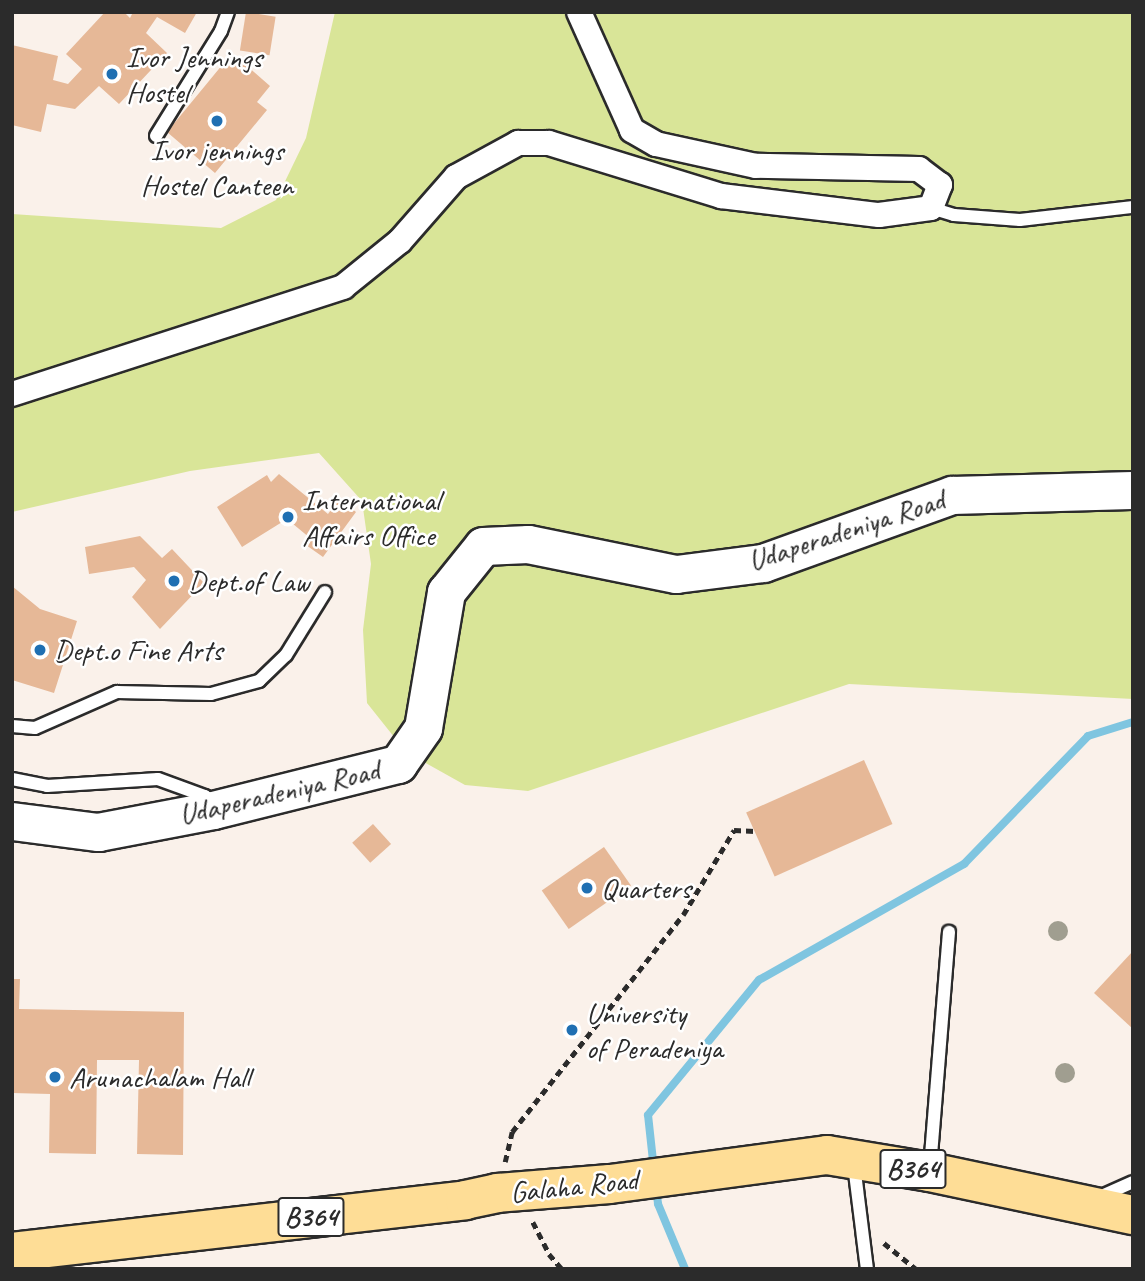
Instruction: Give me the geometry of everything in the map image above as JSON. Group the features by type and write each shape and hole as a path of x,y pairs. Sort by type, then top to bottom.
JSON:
{"main road":[{"name":"Galaha Road","path":"12,1252 508,1193 610,1184 827,1155 930,1172 1133,1215"}],"street":[{"path":"12,394 343,287 400,241 456,177 518,144 549,143 721,196 879,215 931,208 940,185 919,169 757,166 656,144 632,130 579,12"},
{"name":"Udaperadeniya Road","path":"12,821 98,832 213,810 398,764 423,728 446,592 483,547 528,544 676,573 763,563 952,495 1133,491"}],"lane":[{"path":"156,136 221,31 228,12"},
{"path":"931,208 954,215 1020,220 1133,207"},
{"path":"12,726 35,728 117,692 211,694 259,681 286,655 325,592"},
{"path":"12,779 47,786 158,779 205,796 213,810"},
{"path":"930,1172 949,932"},
{"path":"854,1161 867,1269"},
{"path":"1081,1206 1133,1182"}],"path":[{"path":"562,1269 508,1193 512,1132 683,915 734,830 755,831"},
{"path":"862,1224 916,1269"}],"green space":[{"path":"335,12 1133,12 1133,699 849,684 528,791 465,785 406,752 367,703 363,630 371,564 362,501 319,453 190,471 12,512 12,214 221,228 276,200 306,138"}],"building":[{"name":"Ivor Jennings Hostel","path":"105,12 124,12 130,18 133,12 197,12 185,33 157,17 146,33 167,53 119,104 99,86 75,109 47,104 41,132 12,125 12,45 58,56 53,80 68,84 82,69 66,54"},
{"name":"Ivor jennings Hostel Canteen","path":"246,12 276,17 270,55 240,51"},
{"name":"Ivor jennings Hostel Canteen","path":"232,53 270,86 257,102 267,110 215,173 167,132"},
{"name":"International Affairs Office","path":"279,474 328,514 339,499 356,512 323,557 306,545 310,538 287,519 242,547 217,507 267,475 271,482"},
{"name":"Dept.of Law","path":"140,536 162,558 172,549 204,583 160,629 132,597 146,580 134,567 89,574 85,547"},
{"name":"Dept.o Fine Arts","path":"12,586 40,609 77,621 54,693 12,680"},
{"path":"864,760 892,824 775,876 746,812"},
{"path":"373,824 391,844 370,863 352,843"},
{"name":"Quarters","path":"604,847 631,886 569,929 542,891"},
{"path":"1133,951 1133,1029 1094,993"},
{"name":"Arunachalam Hall","path":"12,979 20,979 19,1009 184,1012 183,1155 137,1154 139,1060 97,1060 96,1154 49,1153 50,1094 12,1093"}],"waterway":[{"path":"654,1170 648,1115 759,980 964,864 1088,736 1133,722"},
{"path":"656,1189 658,1204 685,1269"}],"place":[{"name":"Ivor Jennings Hostel","path":"112,74"},
{"name":"Ivor jennings Hostel Canteen","path":"217,121"},
{"name":"International Affairs Office","path":"288,517"},
{"name":"Dept.of Law","path":"174,581"},
{"name":"Dept.o Fine Arts","path":"40,650"},
{"name":"Quarters","path":"587,888"},
{"name":"University of Peradeniya","path":"572,1030"},
{"name":"Arunachalam Hall","path":"55,1077"}]}
